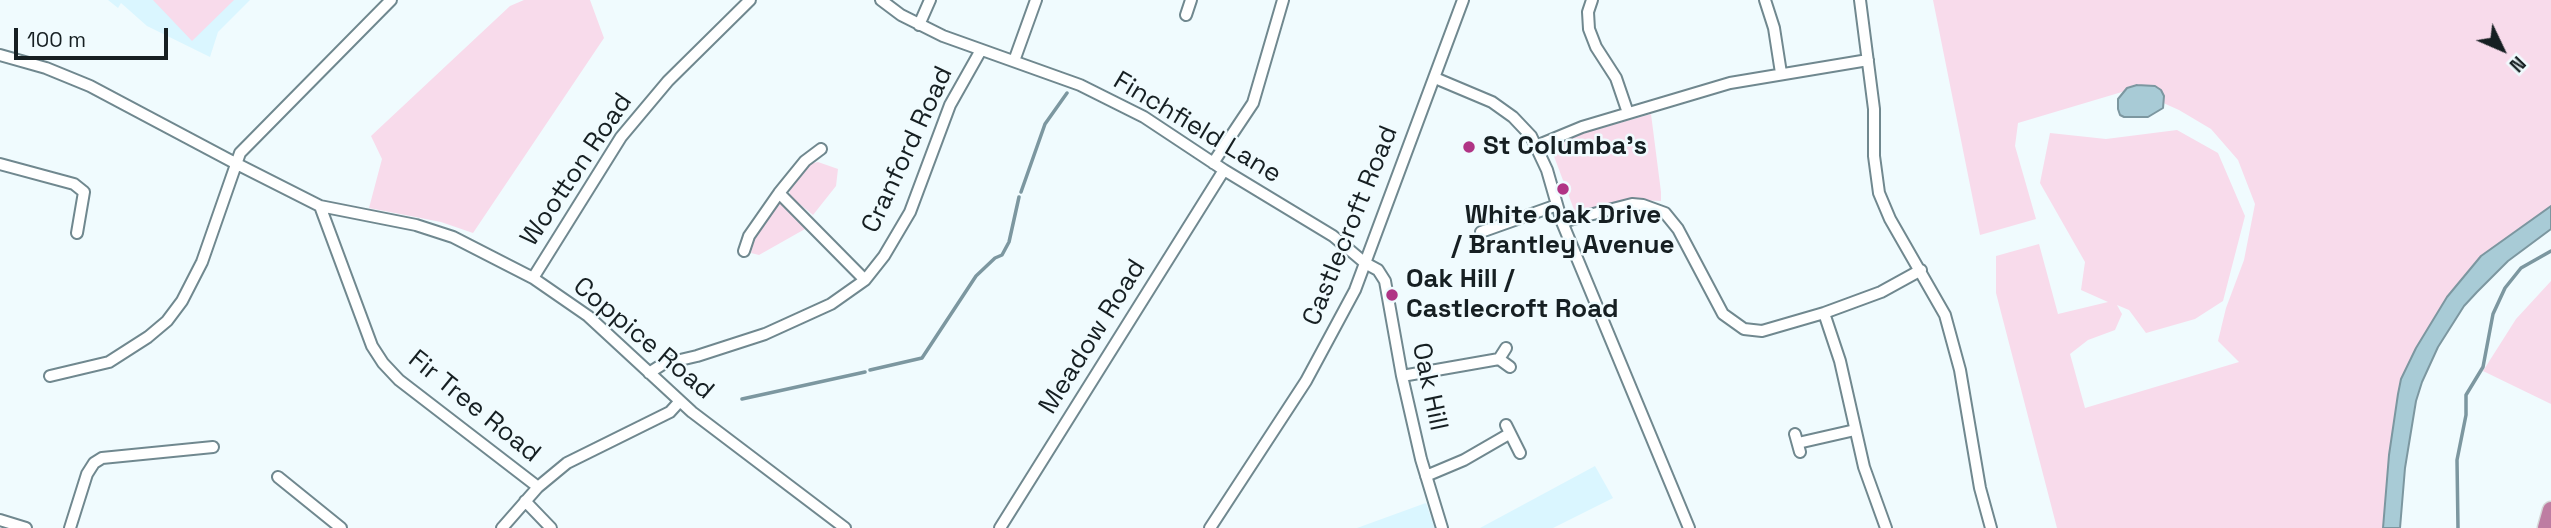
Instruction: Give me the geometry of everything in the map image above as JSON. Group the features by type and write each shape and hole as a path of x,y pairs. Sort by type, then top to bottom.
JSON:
{"highway":[{"path":"2546,528 2551,510"}],"street":[{"path":"50,376 109,362 167,321 182,301 202,262 240,153 391,0"},
{"name":"Wootton Road","path":"533,278 621,137 668,81 750,0"},
{"name":"Finchfield Lane","path":"881,0 919,25 1106,97 1144,117 1224,170 1333,236 1365,263"},
{"path":"919,25 930,0"},
{"path":"1014,61 1036,0"},
{"path":"1186,15 1191,0"},
{"path":"1213,163 1253,103 1283,0"},
{"name":"Castlecroft Road","path":"1210,528 1306,381 1342,317 1365,263 1463,0"},
{"path":"1592,0 1588,12 1589,29 1596,47 1616,78 1628,113"},
{"path":"1765,0 1774,28 1781,73"},
{"path":"1860,0 1874,108 1875,174 1879,193 1945,315 1960,370 1989,528"},
{"name":"Cranford Road","path":"649,373 663,364 765,334 831,304 865,280 884,256 910,212 950,105 981,50"},
{"name":"Coppice Road","path":"0,55 46,68 90,86 320,206 416,225 453,237 533,278 588,316 680,401 845,528"},
{"path":"1536,146 1582,127 1730,83 1868,60"},
{"path":"1434,78 1472,92 1504,110 1522,126 1536,146 1562,222 1689,528"},
{"path":"744,251 749,236 779,193 805,161 821,149"},
{"path":"0,164 74,184 83,192 77,233"},
{"name":"Meadow Road","path":"1000,528 1224,170"},
{"path":"779,193 865,280"},
{"path":"1562,222 1632,204 1665,212 1678,229 1723,314 1744,329 1762,331 1824,313 1881,292 1921,270"},
{"path":"1481,232 1557,205"},
{"name":"Fir Tree Road","path":"320,206 372,346 383,363 399,380 538,488"},
{"name":"Oak Hill","path":"1365,263 1378,270 1385,281 1402,376 1426,476 1442,528"},
{"path":"1824,313 1840,360 1864,467 1886,528"},
{"path":"1499,359 1506,348"},
{"path":"1402,376 1499,359 1510,367"},
{"path":"502,528 538,488 567,463 670,412 680,401"},
{"path":"1426,476 1464,460 1507,430 1520,453"},
{"path":"1798,443 1855,430"},
{"path":"70,528 87,474 94,463 102,458 214,447"},
{"path":"278,477 341,528"},
{"path":"525,501 551,528"},
{"path":"0,520 26,528"}],"shaded area":[{"path":"108,0 250,0 218,32 210,57 147,26 121,3 118,8"},
{"path":"153,0 234,0 192,41"},
{"path":"524,0 590,0 604,38 473,233 441,222 369,208 382,159 371,136 510,6"},
{"path":"1933,0 2551,0 2551,206 2481,256 2416,348 2401,379 2398,394 2389,455 2383,528 2057,528 1996,293 1996,256 2039,244 2058,314 2108,302 2081,290 2085,262 2040,183 2050,133 2106,139 2177,130 2218,153 2245,216 2223,301 2195,319 2146,333 2129,310 2117,305 2122,314 2115,330 2088,340 2070,354 2085,408 2239,362 2218,341 2226,308 2244,260 2255,204 2238,160 2211,129 2179,110 2132,89 2018,123 2015,146 2036,219 1980,235"},
{"path":"2137,85 2155,86 2161,90 2164,96 2163,108 2148,117 2120,115 2118,99 2127,88"},
{"path":"1651,114 1661,201 1637,200 1576,215 1549,143"},
{"path":"818,162 838,169 836,186 813,215 790,196 790,189 809,164"},
{"path":"777,203 784,203 805,229 759,255 751,253 755,237"},
{"path":"2551,206 2551,229 2508,261 2477,292 2464,306 2438,347 2416,401 2405,468 2400,528 2383,528 2389,455 2398,394 2401,379 2416,348 2447,297 2481,256"},
{"path":"2551,281 2551,404 2483,371 2516,319"},
{"path":"1595,466 1613,498 1553,528 1480,528"},
{"path":"1426,503 1435,528 1357,528 1423,504"}],"waterway":[{"path":"1021,192 1045,124 1067,93"},
{"path":"870,370 922,358 976,276 1002,255 1009,242 1019,197"},
{"path":"2458,528 2457,460 2466,415 2466,395 2483,367 2493,314 2505,288 2521,268 2551,251"},
{"path":"742,399 865,372"}],"place":[{"name":"St Columba's","path":"1469,147"},
{"name":"White Oak Drive / Brantley Avenue","path":"1563,189"},
{"name":"Oak Hill / Castlecroft Road","path":"1392,295"}]}
